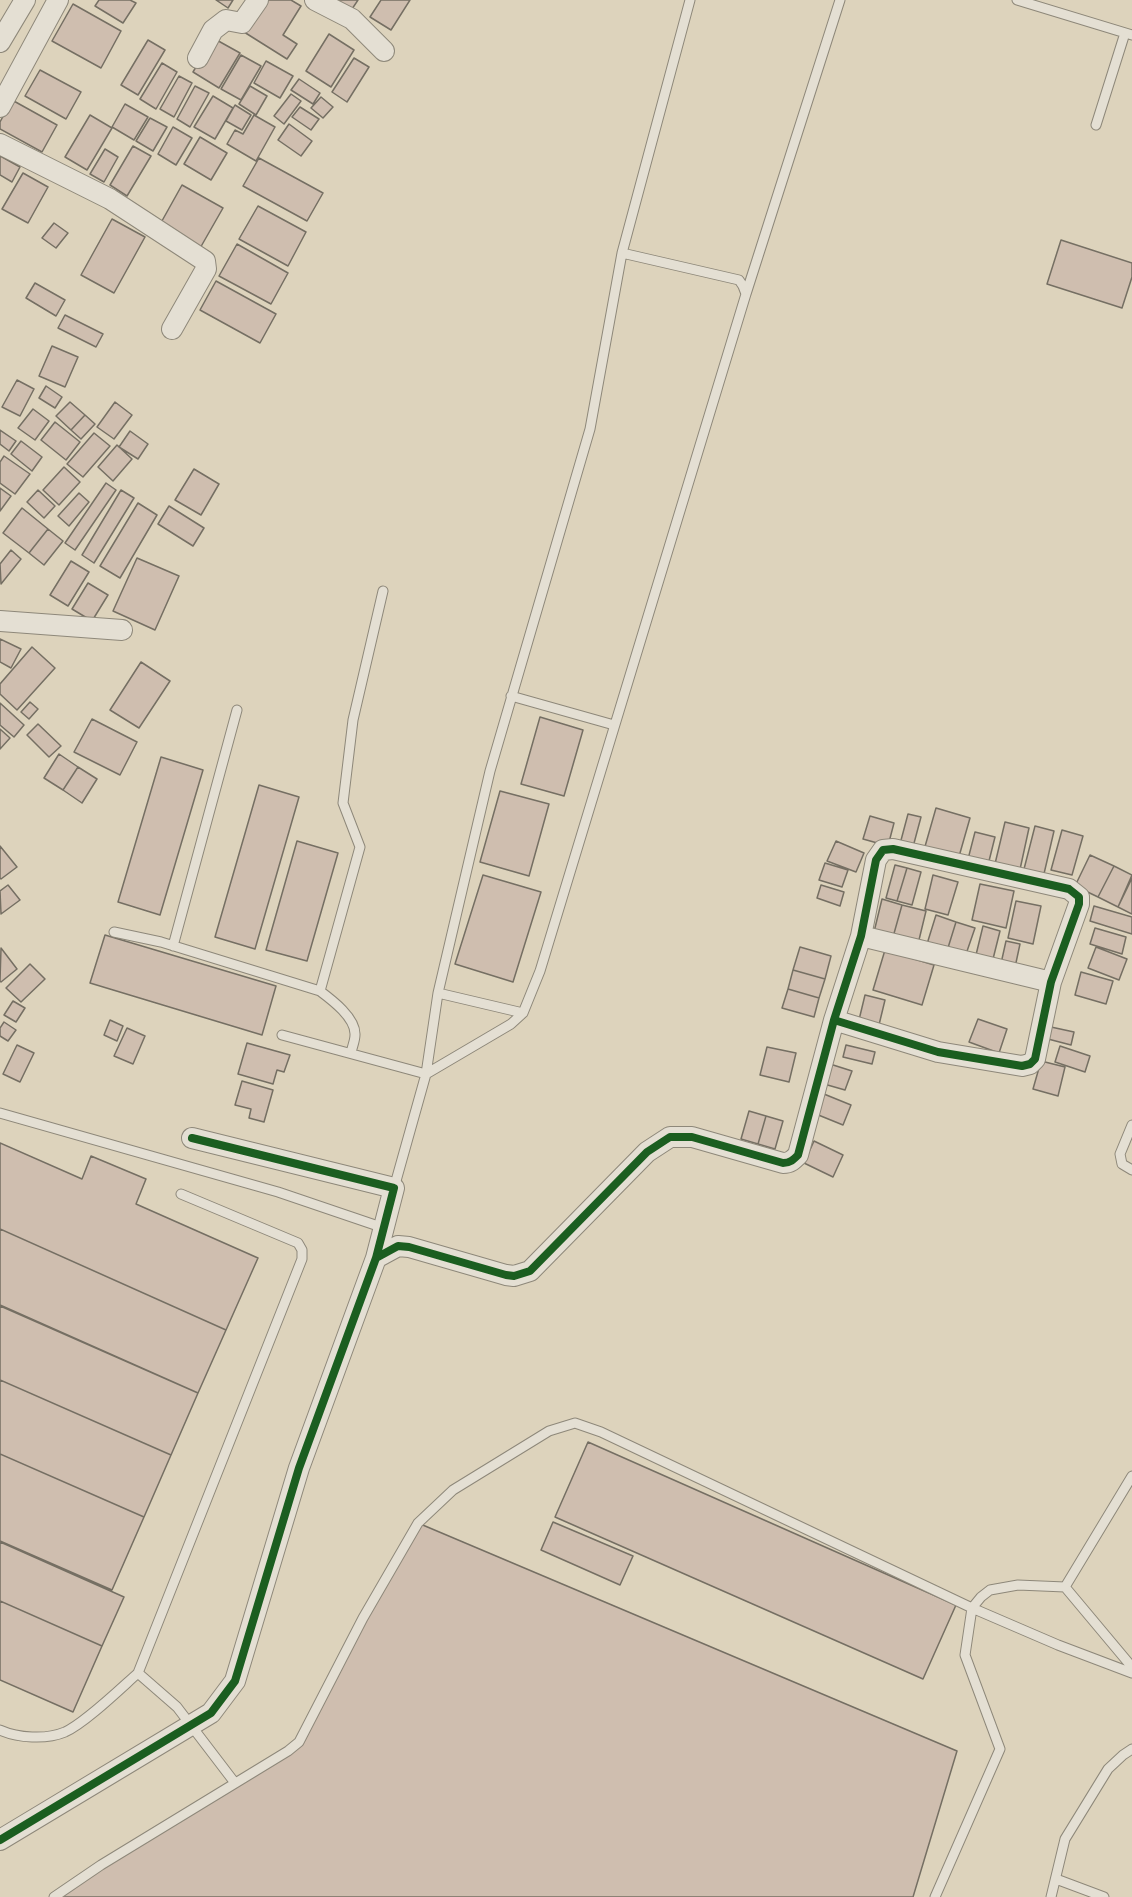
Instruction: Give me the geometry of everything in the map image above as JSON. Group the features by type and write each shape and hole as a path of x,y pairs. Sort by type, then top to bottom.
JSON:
{"street":[{"path":"25,0 1,37 32,47"},
{"path":"0,107 58,0"},
{"path":"198,58 213,30 226,20 242,23 258,0"},
{"path":"315,0 352,19 384,51"},
{"path":"0,144 110,199 205,261 206,269 172,329"},
{"path":"0,621 122,630"},
{"path":"375,1258 398,1246 409,1247 506,1275 514,1276 530,1271 647,1152 670,1137 692,1137 789,1163 798,1155 834,1020 861,936 876,860 883,850 893,849 1069,890 1077,894 1079,904 1051,982 1035,1059 1024,1066 938,1052 834,1020"},
{"path":"861,936 1051,982"},
{"path":"0,1840 211,1713 235,1681 299,1468 384,1228 394,1188 192,1138"}],"lane":[{"path":"394,1188 426,1074 438,993 490,771 590,429 622,253 690,0"},
{"path":"282,1035 426,1074 511,1024 523,1013 540,971 746,294 840,0"},
{"path":"1017,0 1128,34 1096,125"},
{"path":"622,253 739,280 746,294"},
{"path":"320,991 360,847 344,802 353,720 383,591"},
{"path":"511,696 614,725"},
{"path":"173,946 237,711"},
{"path":"114,932 173,946 320,991 337,1003 355,1028 356,1035 351,1053"},
{"path":"438,993 523,1013"},
{"path":"0,1113 278,1192 384,1228"},
{"path":"1132,1125 1120,1157 1122,1164 1132,1170"},
{"path":"0,1730 23,1736 63,1733 75,1726 138,1673 302,1259 302,1250 298,1243 181,1194"},
{"path":"54,1897 101,1865 288,1751 299,1742 363,1618 418,1522 453,1490 549,1431 575,1423 612,1437 972,1608 1058,1645 1132,1672"},
{"path":"1065,1587 1132,1476"},
{"path":"934,1897 1000,1749 965,1655 972,1608 981,1597 990,1590 1018,1585 1065,1587 1132,1667"},
{"path":"138,1673 177,1707 235,1783"},
{"path":"1051,1897 1065,1839 1108,1769 1132,1749"},
{"path":"1056,1879 1104,1897"}],"building":[{"path":"99,0 130,0 136,3 123,23 95,6"},
{"path":"216,0 233,0 228,8"},
{"path":"264,0 291,0 301,6 283,35 297,44 287,59 244,32"},
{"path":"332,0 358,0 350,12"},
{"path":"381,0 410,0 391,30 370,17"},
{"path":"73,4 121,31 101,68 52,41"},
{"path":"329,34 354,50 331,87 306,71"},
{"path":"213,38 240,53 219,88 193,72"},
{"path":"148,40 165,50 138,95 121,85"},
{"path":"241,55 261,66 241,100 221,89"},
{"path":"354,58 369,67 347,102 332,92"},
{"path":"266,61 293,76 280,98 254,83"},
{"path":"162,63 177,72 156,109 140,99"},
{"path":"40,70 81,92 66,119 25,96"},
{"path":"179,76 192,83 174,117 160,109"},
{"path":"299,79 320,93 313,104 291,90"},
{"path":"195,86 209,93 190,127 177,119"},
{"path":"250,86 267,96 256,115 239,104"},
{"path":"291,94 301,101 284,124 274,116"},
{"path":"213,96 233,108 215,139 194,127"},
{"path":"321,97 333,107 323,118 311,108"},
{"path":"12,100 57,125 42,152 0,129 0,122"},
{"path":"125,104 148,117 134,140 112,127"},
{"path":"235,105 251,115 242,130 226,121"},
{"path":"300,107 319,119 311,130 292,117"},
{"path":"90,115 112,128 87,170 65,157"},
{"path":"254,115 275,127 256,161 227,144 235,130 243,134"},
{"path":"150,118 167,127 153,151 136,141"},
{"path":"289,124 312,141 301,156 278,140"},
{"path":"173,127 192,138 176,165 158,154"},
{"path":"200,137 227,153 211,180 184,164"},
{"path":"133,146 151,156 127,196 110,185"},
{"path":"105,149 118,157 104,182 90,174"},
{"path":"0,156 20,167 12,182 0,175"},
{"path":"259,158 323,193 307,221 243,186"},
{"path":"23,173 48,187 28,223 2,209"},
{"path":"182,185 223,208 199,250 158,228"},
{"path":"258,206 306,232 288,266 239,239"},
{"path":"112,219 145,237 114,293 81,275"},
{"path":"54,223 68,233 56,248 42,238"},
{"path":"1061,240 1132,263 1132,277 1122,308 1047,284"},
{"path":"237,244 288,273 271,304 219,276"},
{"path":"216,281 276,314 260,343 200,310"},
{"path":"35,283 65,300 56,316 26,298"},
{"path":"65,315 103,334 96,347 58,328"},
{"path":"52,346 78,357 65,387 39,376"},
{"path":"17,380 34,389 20,416 2,407"},
{"path":"46,386 62,397 55,408 39,398"},
{"path":"70,402 85,415 71,430 56,416"},
{"path":"115,402 132,415 114,439 97,427"},
{"path":"33,409 49,421 35,440 18,428"},
{"path":"85,415 95,424 81,439 71,430"},
{"path":"55,422 80,442 66,460 41,440"},
{"path":"0,430 16,441 9,451 0,444"},
{"path":"130,431 148,444 138,459 119,447"},
{"path":"94,433 110,446 83,477 67,464"},
{"path":"21,441 42,457 32,471 11,454"},
{"path":"117,445 132,459 113,481 98,467"},
{"path":"4,456 30,474 15,494 0,483 0,462"},
{"path":"64,467 80,482 59,505 43,490"},
{"path":"194,469 219,484 201,515 175,500"},
{"path":"106,483 116,490 75,550 65,543"},
{"path":"0,488 11,496 0,511"},
{"path":"38,490 55,506 44,518 27,502"},
{"path":"121,490 134,498 94,563 82,555"},
{"path":"79,493 89,502 69,526 58,516"},
{"path":"138,503 157,515 120,578 100,566"},
{"path":"169,506 204,528 193,546 158,524"},
{"path":"22,508 48,529 29,553 3,533"},
{"path":"48,529 63,541 44,565 29,553"},
{"path":"11,550 21,559 1,584 0,564"},
{"path":"137,558 179,576 155,630 113,611"},
{"path":"71,561 89,572 68,606 50,595"},
{"path":"88,583 108,595 92,621 72,609"},
{"path":"0,639 21,649 11,668 0,662"},
{"path":"32,647 55,668 17,710 0,694 0,684"},
{"path":"141,662 170,681 139,728 110,710"},
{"path":"30,702 38,709 29,719 21,712"},
{"path":"0,703 24,725 14,737 0,725"},
{"path":"540,717 583,730 564,796 521,784"},
{"path":"92,719 137,742 120,775 74,752"},
{"path":"38,724 61,746 49,757 27,735"},
{"path":"0,729 10,738 0,749"},
{"path":"59,754 78,767 63,790 44,778"},
{"path":"161,757 203,770 160,915 118,902"},
{"path":"78,767 97,779 82,803 63,790"},
{"path":"259,785 299,797 255,949 215,937"},
{"path":"500,791 549,804 529,876 480,862"},
{"path":"936,808 970,818 958,860 924,850"},
{"path":"908,814 921,817 913,847 900,844"},
{"path":"870,816 894,823 888,846 863,839"},
{"path":"1005,822 1029,828 1019,874 994,868"},
{"path":"1035,826 1054,831 1043,878 1023,873"},
{"path":"1062,830 1083,836 1072,875 1051,870"},
{"path":"975,832 995,837 987,869 967,863"},
{"path":"297,841 338,853 307,961 266,950"},
{"path":"836,841 864,853 856,872 827,861"},
{"path":"0,846 17,867 1,879 0,878"},
{"path":"1090,855 1114,866 1098,897 1075,886"},
{"path":"825,863 848,870 842,887 819,880"},
{"path":"895,865 907,868 897,901 886,898"},
{"path":"1114,866 1132,875 1118,907 1098,897"},
{"path":"907,868 921,872 912,905 897,901"},
{"path":"483,875 541,892 513,982 455,964"},
{"path":"933,875 958,882 948,915 925,909"},
{"path":"1132,878 1132,914 1118,907"},
{"path":"980,884 1014,891 1006,928 972,920"},
{"path":"8,885 20,900 1,914 0,891"},
{"path":"821,885 844,892 840,906 817,898"},
{"path":"882,899 902,905 893,937 874,932"},
{"path":"1016,901 1041,906 1033,944 1008,938"},
{"path":"902,905 926,911 918,944 893,937"},
{"path":"1094,906 1132,917 1132,934 1090,921"},
{"path":"936,915 956,922 947,951 927,944"},
{"path":"956,922 975,928 965,957 947,951"},
{"path":"983,926 1000,931 992,963 975,959"},
{"path":"1095,928 1126,937 1122,954 1090,944"},
{"path":"105,935 276,986 262,1035 90,983"},
{"path":"1006,941 1020,944 1014,972 1000,968"},
{"path":"800,947 831,956 825,979 793,970"},
{"path":"1096,947 1127,959 1119,980 1088,968"},
{"path":"1,948 17,969 1,982 0,981"},
{"path":"885,950 934,965 922,1005 873,990"},
{"path":"30,964 45,979 21,1002 6,988"},
{"path":"793,970 825,979 819,998 788,989"},
{"path":"1081,972 1113,981 1106,1004 1075,995"},
{"path":"788,989 819,998 814,1017 782,1008"},
{"path":"865,995 885,1000 878,1029 858,1024"},
{"path":"13,1001 25,1008 16,1022 4,1015"},
{"path":"978,1019 1007,1029 999,1053 969,1042"},
{"path":"110,1020 123,1026 117,1041 104,1035"},
{"path":"4,1022 16,1030 8,1041 0,1036 0,1028"},
{"path":"1051,1027 1074,1032 1071,1045 1048,1039"},
{"path":"127,1028 145,1036 133,1064 114,1056"},
{"path":"247,1043 290,1055 284,1072 277,1070 273,1084 238,1074"},
{"path":"17,1045 34,1053 20,1082 3,1074"},
{"path":"846,1045 875,1052 872,1064 843,1057"},
{"path":"1060,1046 1090,1056 1085,1072 1055,1062"},
{"path":"767,1047 796,1053 789,1082 760,1075"},
{"path":"1041,1061 1065,1067 1058,1096 1033,1089"},
{"path":"830,1064 852,1071 845,1090 824,1084"},
{"path":"242,1081 273,1090 264,1122 249,1118 251,1109 235,1105"},
{"path":"819,1092 851,1105 843,1125 811,1112"},
{"path":"749,1111 766,1116 758,1144 741,1139"},
{"path":"766,1116 783,1121 775,1149 758,1144"},
{"path":"814,1141 843,1155 833,1177 804,1163"},
{"path":"0,1143 82,1179 91,1156 146,1179 136,1204 258,1258 226,1330 0,1229"},
{"path":"0,1229 226,1330 198,1393 0,1305"},
{"path":"0,1306 198,1393 171,1455 0,1380"},
{"path":"0,1380 171,1455 144,1517 0,1454"},
{"path":"588,1442 956,1605 923,1679 555,1517"},
{"path":"0,1454 144,1517 112,1590 0,1541"},
{"path":"553,1522 633,1556 620,1585 541,1550"},
{"path":"418,1523 957,1751 913,1897 57,1897 299,1742"},
{"path":"0,1542 124,1597 102,1646 0,1601"},
{"path":"0,1601 102,1646 73,1712 0,1680"}],"cycle path":[{"path":"376,1258 398,1246 409,1247 506,1275 514,1276 530,1271 647,1152 670,1137 692,1137 783,1163 793,1160 798,1155 834,1020 861,936 876,860 883,850 893,849 1069,889 1079,897 1079,904 1051,982 1035,1059 1030,1064 1022,1066 938,1052 834,1020"},
{"path":"0,1840 211,1713 235,1681 299,1468 376,1258 394,1188 192,1138"}]}
